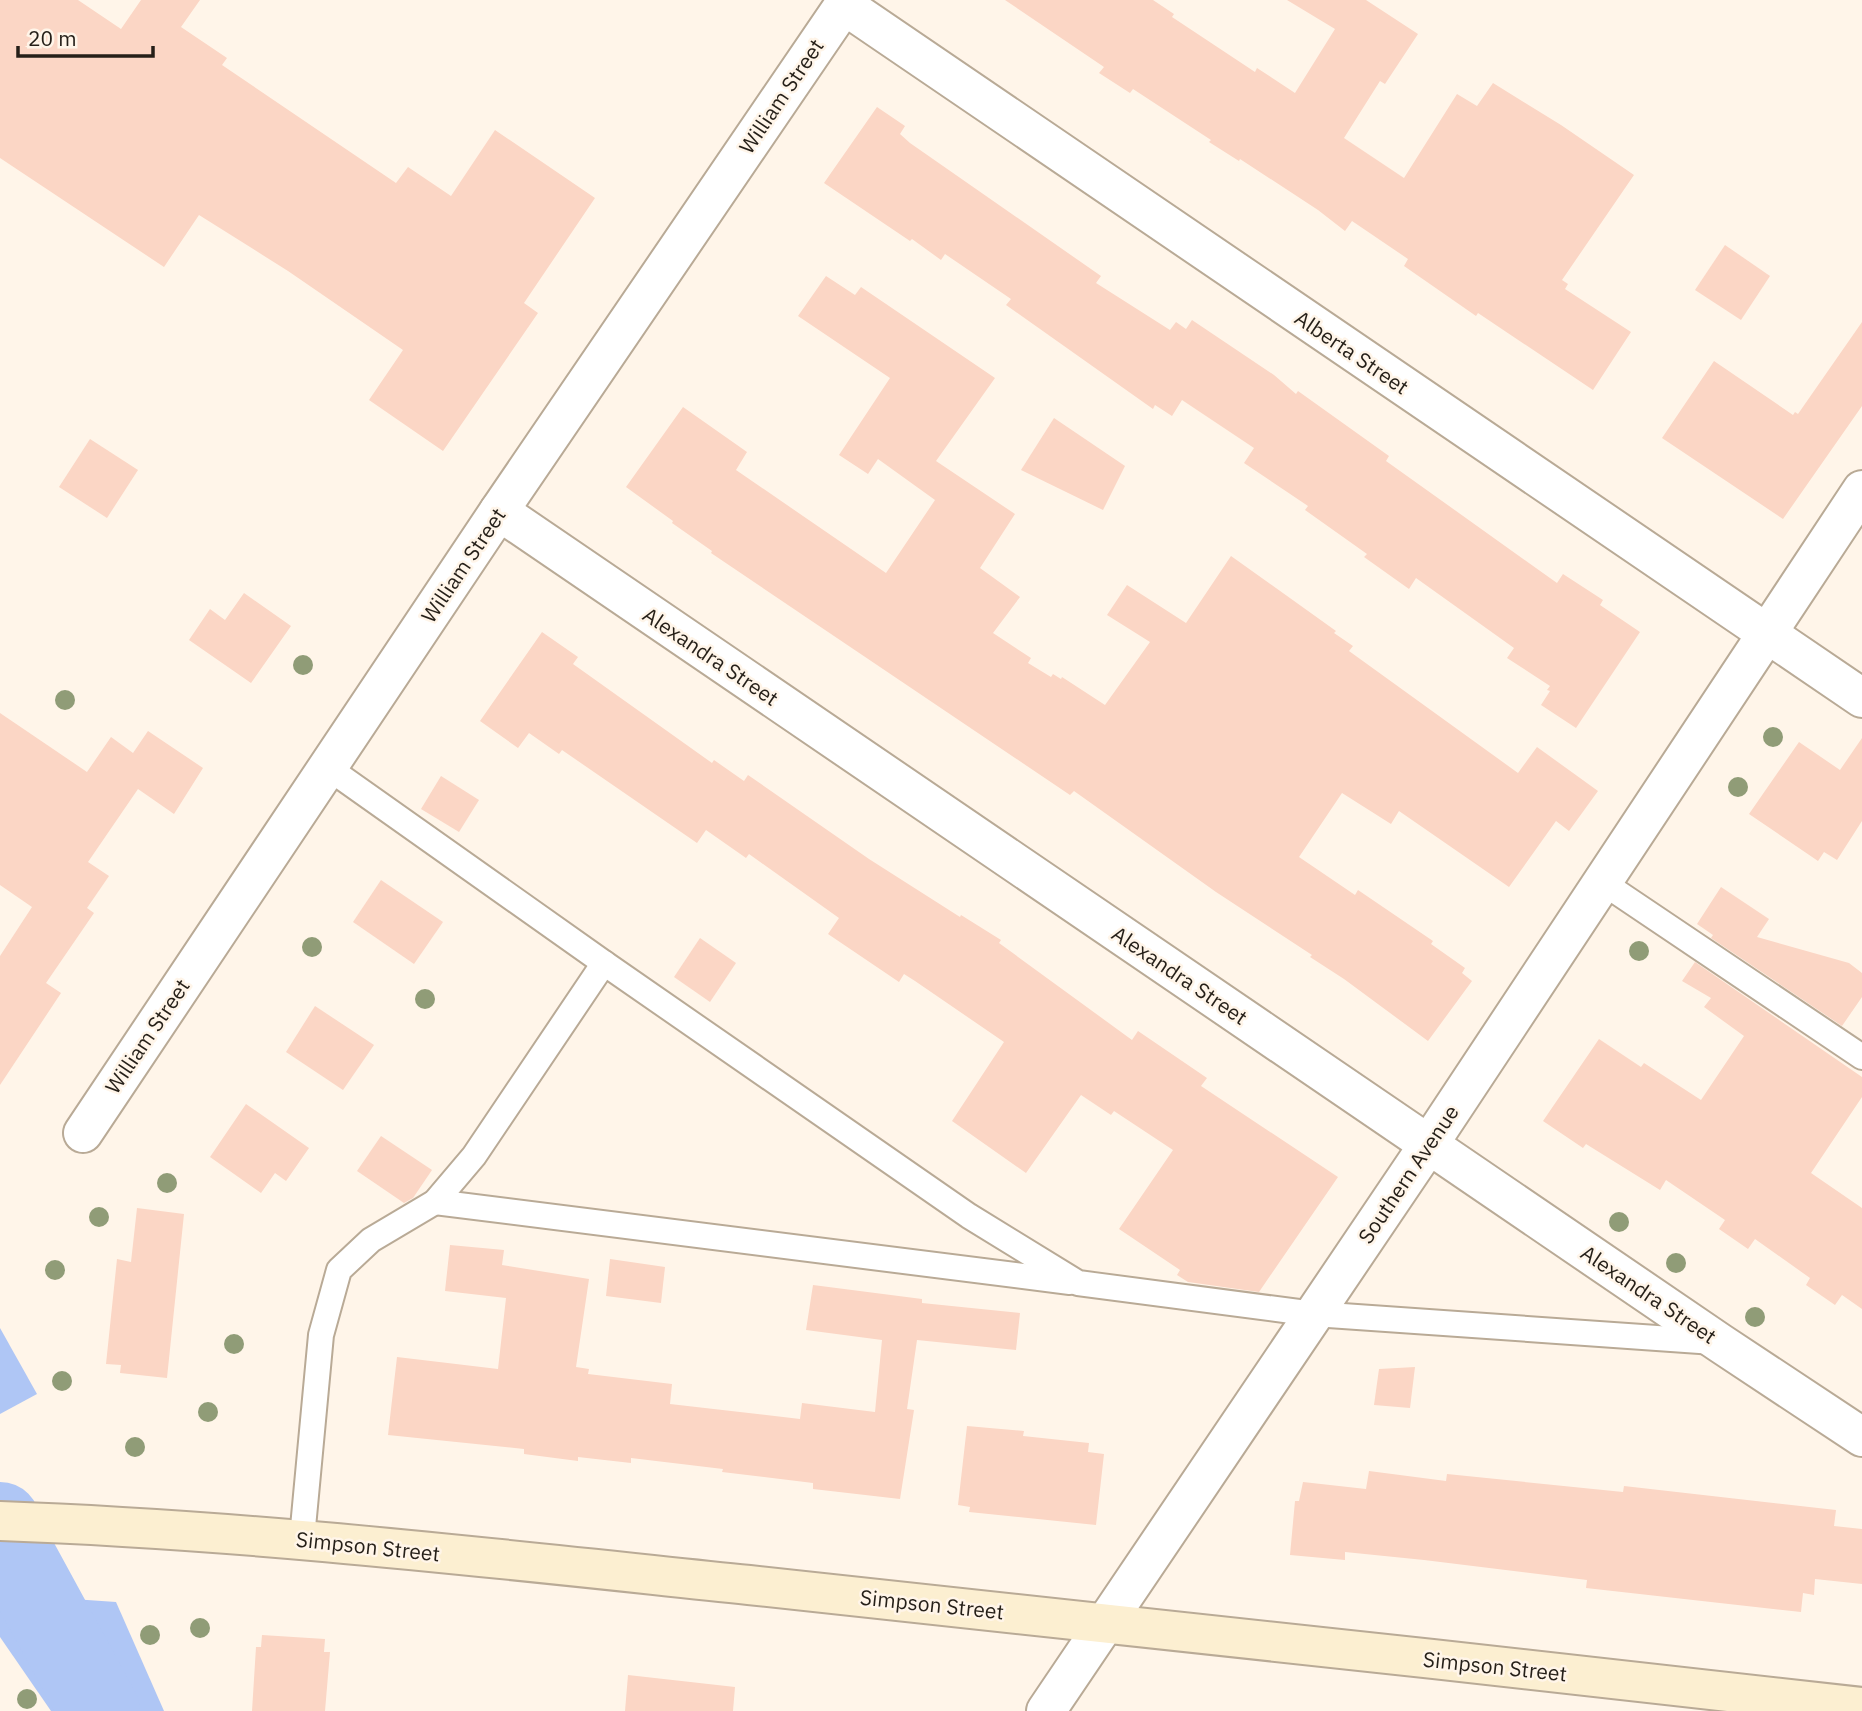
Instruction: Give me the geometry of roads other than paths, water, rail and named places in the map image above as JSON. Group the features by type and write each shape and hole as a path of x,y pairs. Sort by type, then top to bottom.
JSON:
{"main road":[{"name":"Simpson Street","path":"0,1521 110,1525 302,1538 1106,1622 1862,1707"}],"street":[{"name":"William Street","path":"83,1133 499,511 845,2"},
{"name":"Alberta Street","path":"845,2 1766,635 1862,698"},
{"name":"Southern Avenue","path":"1046,1711 1429,1144 1862,490"},
{"name":"Alexandra Street","path":"499,511 1862,1437"}],"lane":[{"path":"327,767 969,1216 1078,1283"},
{"path":"1602,882 1862,1057"},
{"path":"302,1538 321,1335 339,1270 371,1240 435,1202 474,1156 604,963"},
{"path":"435,1202 1314,1314 1720,1343"}],"water":[{"path":"0,1328 37,1394 0,1414"},
{"path":"0,1594 116,1602 164,1711 51,1711 0,1637"}],"waterway":[{"path":"0,1522 9,1544 100,1711"}]}
